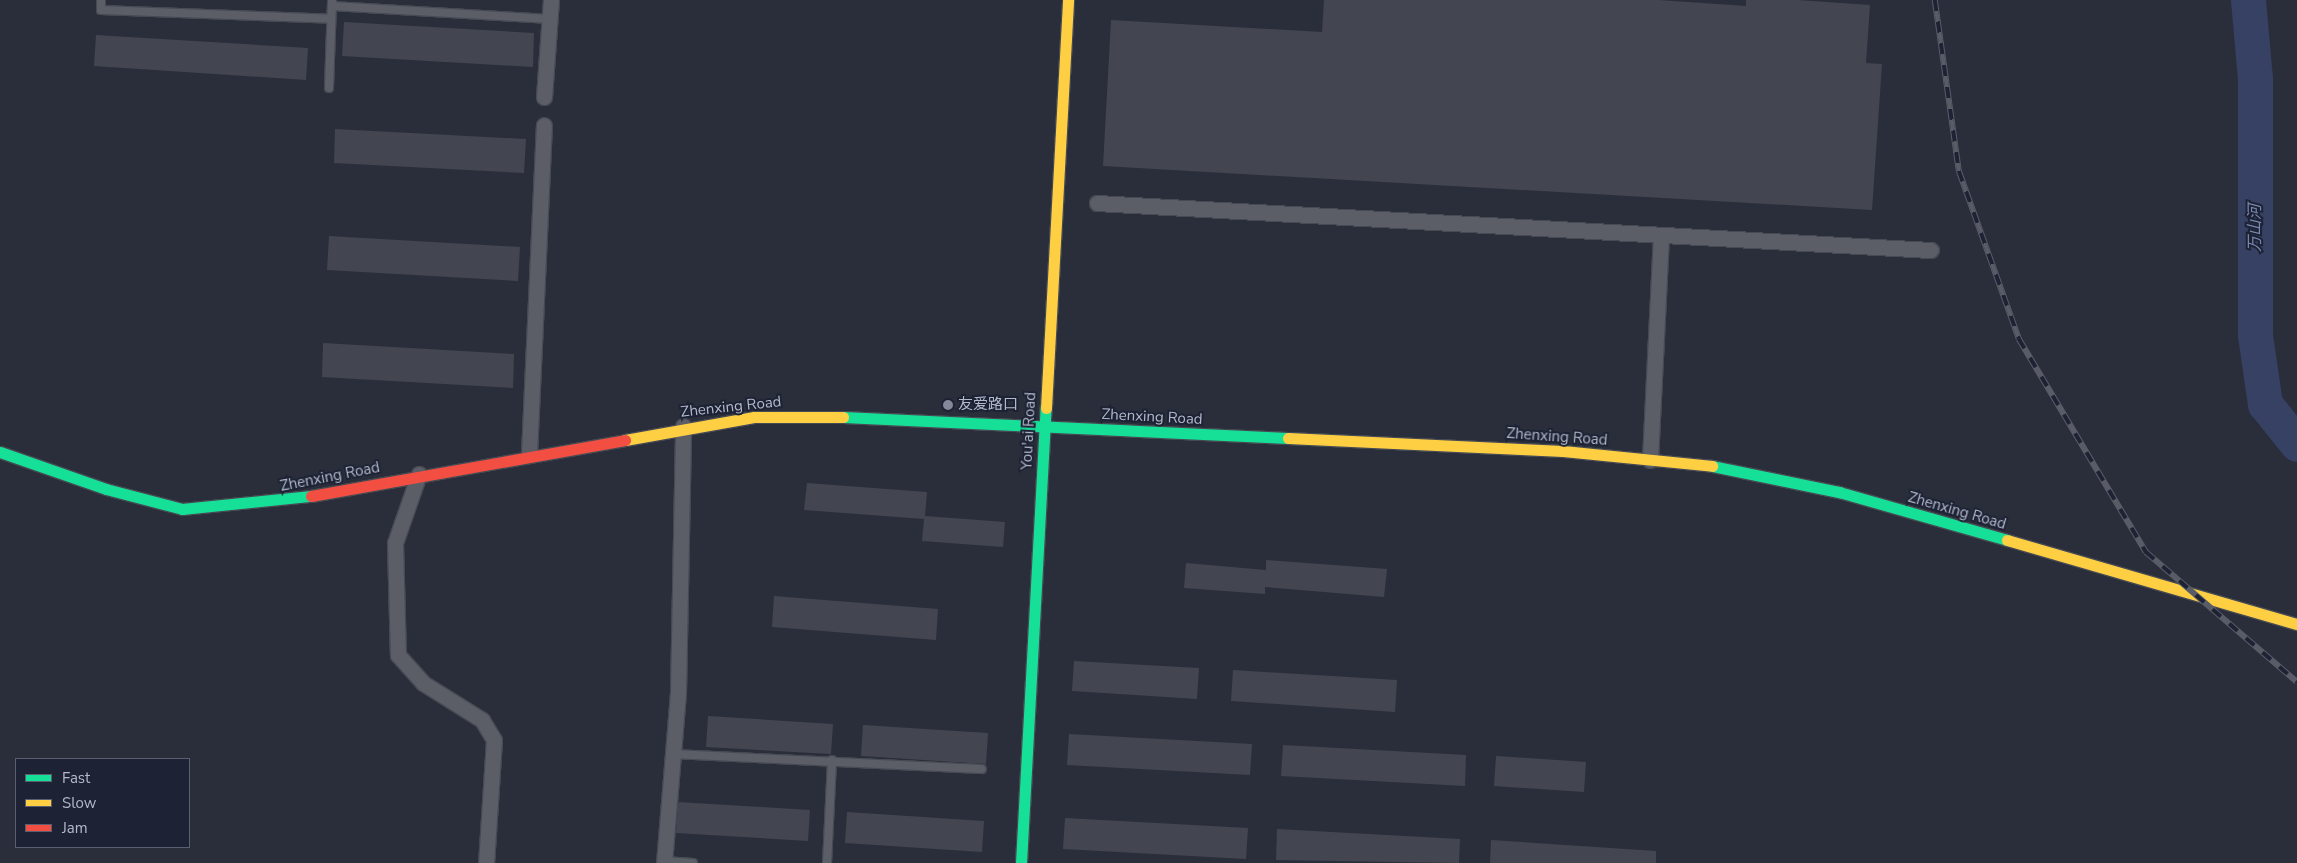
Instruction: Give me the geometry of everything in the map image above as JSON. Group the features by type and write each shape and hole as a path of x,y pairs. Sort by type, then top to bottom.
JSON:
{"street":[{"path":"544,97 551,0"},
{"name":"You'ai Road","path":"1021,863 1068,0"},
{"path":"529,454 544,125"},
{"path":"1097,203 1931,250"},
{"path":"1650,460 1661,235"},
{"name":"Zhenxing Road","path":"0,452 106,489 182,508 269,504 418,474 683,426 754,417 832,416 1563,451 1719,467 1839,492 2297,624"},
{"path":"664,862 670,754 678,693 683,426"},
{"path":"418,474 395,543 398,655 423,683 482,720 494,740 486,863"}],"lane":[{"path":"101,0 101,10 331,19"},
{"path":"329,88 332,3 550,19"},
{"path":"670,754 832,760 982,769"},
{"path":"827,863 832,760"},
{"path":"664,862 693,863"}],"building":[{"path":"1324,0 1659,0 1746,6 1746,0 1798,0 1870,5 1866,63 1882,64 1872,210 1103,166 1111,20 1322,32"},
{"path":"344,22 534,33 533,67 342,56"},
{"path":"96,35 308,48 306,80 94,66"},
{"path":"335,129 526,139 524,173 334,163"},
{"path":"329,236 520,247 518,281 327,270"},
{"path":"323,343 514,354 513,388 322,377"},
{"path":"807,483 927,492 925,516 1005,522 1003,547 922,541 924,519 804,510"},
{"path":"1266,560 1387,569 1384,597 1265,587 1265,594 1184,588 1186,563 1266,570"},
{"path":"774,596 938,609 936,640 772,627"},
{"path":"1074,661 1199,668 1197,699 1072,691"},
{"path":"1233,670 1397,680 1395,712 1231,701"},
{"path":"708,716 833,724 831,754 706,747"},
{"path":"863,725 988,733 986,764 861,756"},
{"path":"1069,734 1252,744 1250,775 1067,765"},
{"path":"1283,745 1466,755 1465,786 1281,776"},
{"path":"1496,756 1586,762 1584,792 1494,786"},
{"path":"678,802 810,810 808,841 676,833"},
{"path":"847,812 984,821 982,852 845,843"},
{"path":"1065,818 1248,828 1246,859 1063,849"},
{"path":"1277,829 1460,839 1459,863 1276,860"},
{"path":"1491,840 1656,851 1656,863 1490,863"}],"waterway":[{"name":"万山河","path":"2248,0 2255,78 2255,335 2265,404 2297,444"}],"railway":[{"path":"1935,0 1959,171 2019,339 2146,552 2297,682"}],"traffic: fast":[{"path":"1021,863 1046,408"},
{"path":"843,417 1288,438"},
{"path":"0,452 106,489 182,509 311,496"},
{"path":"1712,466 1839,492 2007,540"}],"traffic: slow":[{"path":"1046,408 1068,0"},
{"path":"625,440 754,417 843,417"},
{"path":"1288,438 1563,451 1712,466"},
{"path":"2007,540 2297,624"}],"traffic: jam":[{"path":"311,496 625,440"}],"place":[{"name":"友爱路口","path":"948,405"}]}
